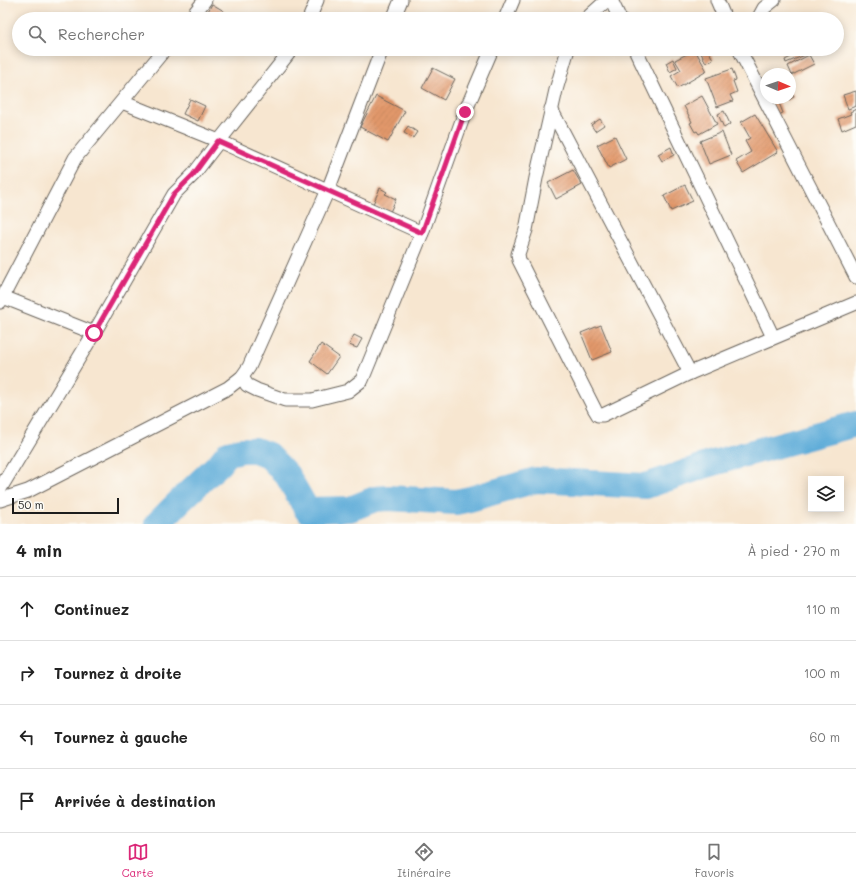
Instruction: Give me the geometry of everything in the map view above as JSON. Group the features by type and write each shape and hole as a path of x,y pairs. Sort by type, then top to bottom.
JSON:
{"street":[{"path":"196,12 205,0"},
{"path":"311,12 317,0"},
{"path":"396,12 401,0"},
{"path":"508,12 513,0"},
{"path":"593,12 606,0"},
{"path":"611,0 617,12"},
{"path":"717,0 722,12"},
{"path":"762,12 764,8 774,0"},
{"path":"94,333 2,299 75,158 160,56"},
{"path":"0,490 94,333 174,194 193,175 218,141 286,56"},
{"path":"0,500 28,491 228,388 242,377 249,367 328,190 379,56"},
{"path":"242,377 247,385 285,400 312,400 348,391 362,380 422,233 465,112 489,56"},
{"path":"566,56 551,109 526,230 518,254 519,260 598,415 603,415 690,373 856,303"},
{"path":"638,56 774,337"},
{"path":"743,56 856,277"},
{"path":"122,102 218,141 422,233"},
{"path":"551,109 690,373"}],"building":[{"path":"212,4 224,11 224,12 208,12"},
{"path":"683,56 698,56 707,71 678,88 671,76 681,70 675,60"},
{"path":"702,56 711,56 713,59 706,63"},
{"path":"793,56 803,56 786,63 785,60"},
{"path":"807,56 810,56 814,64 796,73 796,68 789,68 788,66"},
{"path":"673,59 677,68 670,72 666,63"},
{"path":"433,68 455,79 444,100 422,88"},
{"path":"732,69 736,80 733,81 737,92 730,95 733,101 717,107 706,78"},
{"path":"856,91 856,106 848,109 843,95"},
{"path":"376,96 405,111 388,142 360,127"},
{"path":"702,96 717,124 699,134 697,131 695,132 690,123 692,122 684,106"},
{"path":"190,99 205,106 198,121 183,114"},
{"path":"772,104 779,104 783,113 776,116"},
{"path":"856,109 856,124 842,130 838,119 851,114 850,112"},
{"path":"724,111 730,124 724,128 718,114"},
{"path":"755,114 778,152 743,173 736,161 751,152 745,141 750,138 741,122"},
{"path":"600,119 604,125 595,131 591,125"},
{"path":"408,126 417,132 413,138 404,133"},
{"path":"722,132 731,155 709,164 700,141"},
{"path":"615,136 626,159 609,168 597,145"},
{"path":"671,147 674,155 662,161 658,154"},
{"path":"573,170 582,185 556,199 548,183"},
{"path":"685,185 693,201 671,211 664,196"},
{"path":"380,188 387,192 385,194 396,199 390,212 373,204"},
{"path":"601,325 612,352 592,360 581,333"},
{"path":"354,335 362,339 357,348 349,345"},
{"path":"321,344 339,357 327,374 310,361"}],"waterway":[{"path":"157,524 220,463 228,453 242,450 255,450 268,455 287,475 307,510 350,509 375,499 388,498 456,502 536,480 646,486 713,463 856,424"}],"route":[{"path":"94,333 174,194 193,175 218,141 422,233 465,112"}]}
